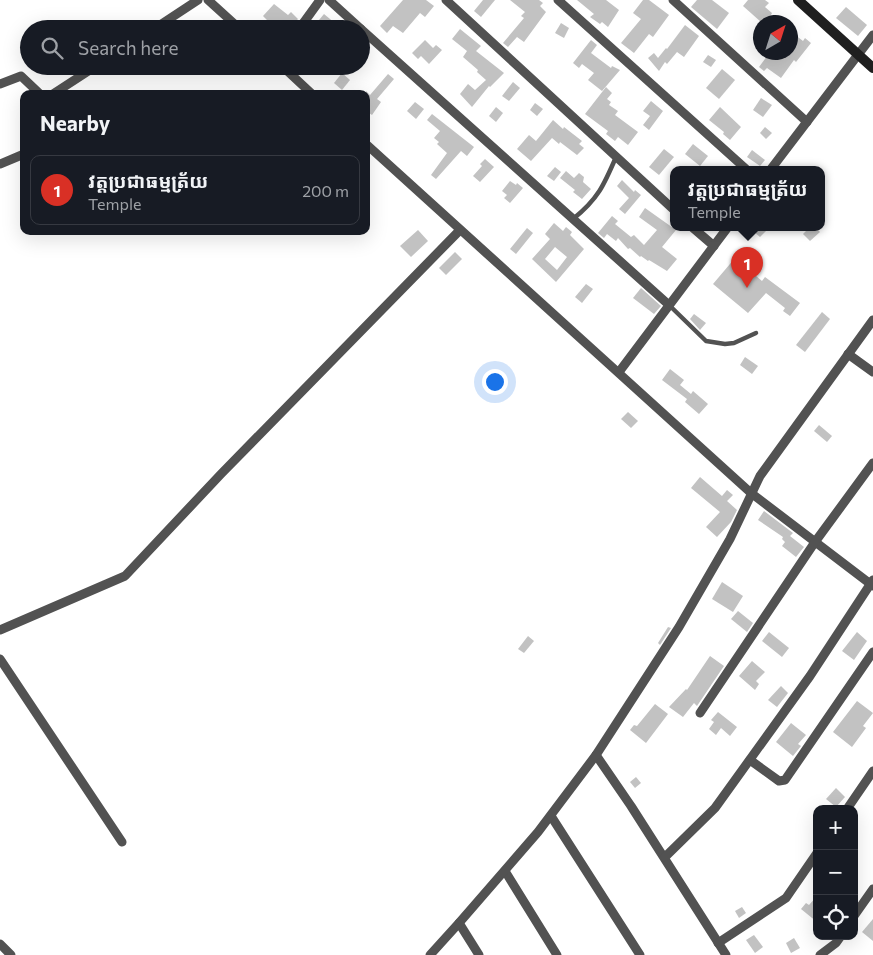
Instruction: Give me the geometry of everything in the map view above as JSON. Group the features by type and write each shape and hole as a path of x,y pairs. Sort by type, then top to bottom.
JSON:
{"street":[{"path":"168,20 198,0"},
{"path":"208,0 230,20"},
{"path":"306,20 320,0"},
{"path":"329,0 351,20"},
{"path":"446,0 670,206"},
{"path":"558,0 743,166"},
{"path":"673,0 807,122"},
{"path":"798,0 873,68"},
{"path":"774,166 873,35"},
{"path":"370,37 669,305"},
{"path":"59,90 82,75"},
{"path":"292,75 308,90"},
{"path":"0,84 21,76 36,90"},
{"path":"370,148 751,494 872,584 810,676 715,808 664,857"},
{"path":"0,164 20,156"},
{"path":"0,630 125,576 221,474 460,230"},
{"path":"697,231 714,246"},
{"path":"619,372 725,231"},
{"path":"430,955 460,923 551,816 596,755 679,626 730,539 760,476 873,320"},
{"path":"848,354 873,372"},
{"path":"700,713 815,542 873,463"},
{"path":"750,760 779,781 784,780 873,652"},
{"path":"0,659 122,842"},
{"path":"596,755 726,955"},
{"path":"850,805 873,772"},
{"path":"551,816 640,955"},
{"path":"718,944 786,898 813,859"},
{"path":"505,871 558,955"},
{"path":"858,910 873,889"},
{"path":"460,923 479,955"},
{"path":"820,955 838,940"},
{"path":"0,946 11,955"}],"lane":[{"path":"573,219 587,208 602,189 616,156"},
{"path":"669,305 706,341 725,344 734,343 756,333"}],"building":[{"path":"403,0 426,0 434,6 425,17 420,13 403,33 393,26 387,33 380,26"},
{"path":"483,0 495,0 481,17 474,11"},
{"path":"510,0 539,0 543,3 540,6 546,12 524,42 517,37 508,47 503,43 524,18 521,16 525,12"},
{"path":"577,0 606,0 619,10 608,27 590,17 594,14"},
{"path":"643,0 649,0 669,15 653,37 649,34 634,53 621,43 641,19 633,13"},
{"path":"697,0 712,0 729,13 717,29 691,7"},
{"path":"748,0 765,0 769,3 765,7 772,13 771,15 753,15 743,6"},
{"path":"274,4 288,15 291,12 298,19 267,20 263,16"},
{"path":"846,7 867,25 858,36 836,18"},
{"path":"324,14 331,20 319,20"},
{"path":"561,23 569,28 564,38 555,33"},
{"path":"685,25 699,36 684,57 677,52 667,64 665,62 659,71 648,58 654,53 658,58"},
{"path":"460,29 481,46 476,51 504,73 489,86 472,107 460,94 468,84 475,90 486,80 463,57 467,51 452,39"},
{"path":"798,37 803,41 805,38 811,43 798,59"},
{"path":"425,40 433,48 436,45 442,50 429,64 421,56 418,59 412,53"},
{"path":"591,40 597,45 591,53 611,68 612,66 620,70 602,91 588,80 594,73 582,64 579,68 573,63"},
{"path":"708,55 716,60 711,67 703,62"},
{"path":"764,60 794,60 781,78 767,68 764,71 759,67"},
{"path":"722,69 735,80 719,99 706,88"},
{"path":"388,74 394,79 377,99 381,102 372,115 370,114 370,95"},
{"path":"340,75 344,75 350,80 342,90 334,83"},
{"path":"513,82 520,88 509,101 502,96"},
{"path":"606,87 612,93 607,99 611,102 609,105 618,111 615,115 638,132 628,145 618,137 615,141 606,134 608,131 585,114"},
{"path":"761,98 772,105 763,117 753,110"},
{"path":"651,101 663,111 649,130 643,125 650,116 643,111"},
{"path":"415,102 424,109 416,119 407,111"},
{"path":"535,103 543,109 537,116 530,110"},
{"path":"496,107 503,113 496,122 489,116"},
{"path":"720,107 741,127 730,140 723,134 724,132 709,120"},
{"path":"432,114 474,147 467,156 461,151 436,179 431,175 447,153 437,144 439,142 434,138 440,131 427,120"},
{"path":"553,120 582,141 579,144 584,148 577,155 552,138 531,161 517,149 529,135 536,141"},
{"path":"765,127 772,133 766,139 760,133"},
{"path":"693,144 708,156 700,166 685,154"},
{"path":"664,149 674,157 659,175 649,167"},
{"path":"752,150 765,160 760,166 747,157"},
{"path":"485,159 494,167 480,182 473,176 482,166 480,164"},
{"path":"555,167 561,172 554,181 547,176"},
{"path":"566,171 574,178 579,173 584,177 583,182 591,189 582,199 573,192 575,190 560,178"},
{"path":"622,180 634,192 635,190 641,195 625,214 619,209 629,198 617,186"},
{"path":"510,181 516,185 517,183 523,188 510,203 504,198 507,195 502,191"},
{"path":"645,208 670,226 670,231 675,231 662,247 677,259 667,271 640,257 630,248 628,249 618,238 616,241 607,234 604,238 598,233 612,216 618,221 615,224 631,237 634,235 644,245 657,230 639,217"},
{"path":"554,223 563,231 566,227 572,232 570,235 584,249 556,282 532,259 550,239 545,234","holes":["555,247 567,257 557,270 545,259"]},
{"path":"527,228 533,233 516,254 510,249"},
{"path":"418,230 428,241 411,257 400,246"},
{"path":"753,231 766,231 760,237"},
{"path":"806,231 820,232 810,241 803,234"},
{"path":"455,252 462,259 446,275 439,268"},
{"path":"735,258 762,281 765,277 800,303 790,316 783,311 785,308 766,293 748,313 713,284"},
{"path":"586,284 593,289 582,303 575,297"},
{"path":"641,288 661,306 654,314 633,298"},
{"path":"822,312 830,319 805,352 796,345"},
{"path":"694,314 706,323 700,330 690,319"},
{"path":"745,357 758,366 752,374 740,365"},
{"path":"670,369 684,380 680,385 691,394 693,391 708,404 699,414 685,402 687,399 662,380"},
{"path":"628,412 638,421 631,428 621,419"},
{"path":"819,425 832,436 827,442 814,431"},
{"path":"700,477 722,496 727,490 733,495 727,501 737,510 731,522 717,537 706,527 720,512 691,488"},
{"path":"764,511 793,533 790,536 804,547 796,557 782,546 785,542 782,539 783,537 758,520"},
{"path":"722,582 743,596 733,612 712,599"},
{"path":"738,611 753,623 747,632 731,619"},
{"path":"668,627 671,628 660,645 658,643"},
{"path":"769,632 789,648 782,657 762,641"},
{"path":"857,632 867,641 854,660 842,651"},
{"path":"528,636 534,641 524,653 518,649"},
{"path":"710,656 724,666 697,706 694,703 683,717 669,707 687,690"},
{"path":"752,661 765,672 756,681 759,684 755,690 739,676"},
{"path":"781,686 788,693 777,707 768,700"},
{"path":"857,701 873,713 863,726 866,728 852,747 833,732"},
{"path":"655,704 668,714 646,743 630,730 634,725 637,726"},
{"path":"718,712 737,727 730,736 721,728 716,735 709,729 714,722 711,720"},
{"path":"791,723 806,735 798,744 801,746 793,756 776,742"},
{"path":"636,777 641,783 635,788 630,782"},
{"path":"836,788 845,797 838,805 834,805 826,799"},
{"path":"813,900 813,919 801,909 806,903 809,905"},
{"path":"742,907 746,913 739,918 735,911"},
{"path":"873,919 873,941 862,932"},
{"path":"754,935 763,947 755,953 746,940"},
{"path":"794,938 800,948 791,953 786,943"}],"place":[{"name":"វត្តប្រជាធម្មត្រ័យ","path":"747,288"}]}
